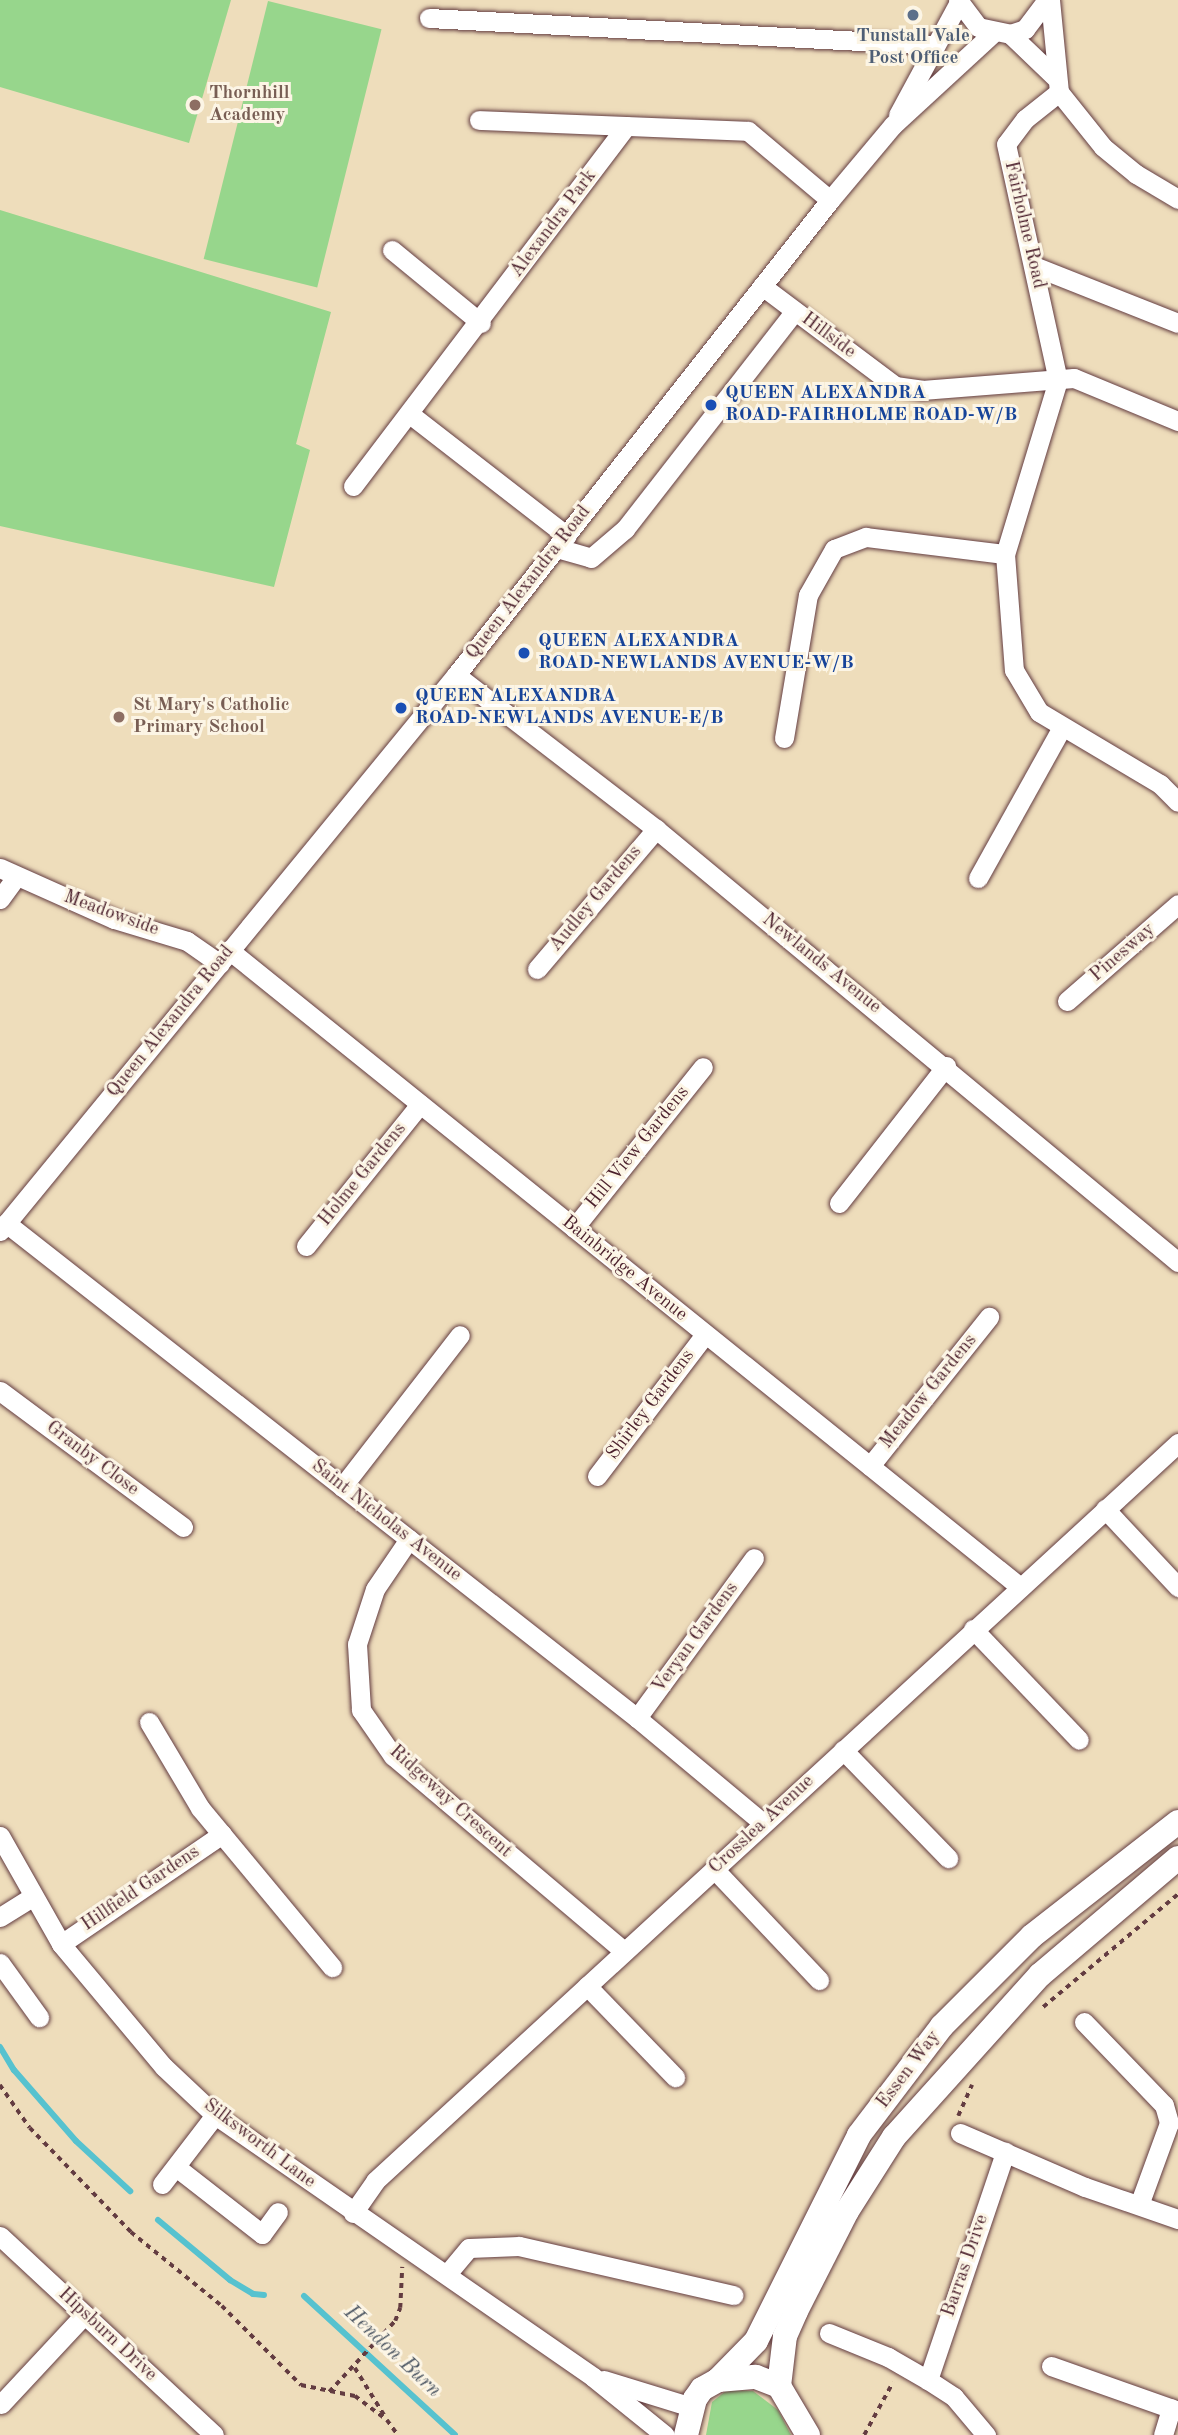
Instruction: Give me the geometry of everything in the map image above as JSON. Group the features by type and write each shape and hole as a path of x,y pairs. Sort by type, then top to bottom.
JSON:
{"main road":[{"name":"Essen Way","path":"692,2407 702,2389 719,2379 756,2341 859,2135 942,2026 1032,1936 1178,1822"},
{"name":"Essen Way","path":"779,2386 785,2336 796,2311 846,2211 894,2137 1040,1975 1178,1858"},
{"path":"719,2379 756,2377 779,2386 810,2432"},
{"path":"687,2435 692,2407"}],"street":[{"name":"Queen Alexandra Road","path":"3,1227 456,675 830,200 893,125 1001,34 1025,29 1042,13 1049,0"},
{"path":"1049,0 1057,85"},
{"name":"Queen Alexandra Road","path":"893,125 959,1 972,22 1001,34"},
{"path":"429,18 935,45"},
{"path":"1001,34 1057,85 1103,147 1136,174 1178,199"},
{"name":"Fairholme Road","path":"1057,85 1006,144 1058,380"},
{"path":"480,120 748,131 830,200"},
{"name":"Alexandra Park","path":"353,486 481,323 626,126"},
{"path":"392,250 481,323"},
{"path":"1034,266 1178,323"},
{"name":"Hillside","path":"762,286 895,387 922,390 1074,378 1178,421"},
{"path":"411,415 562,542 591,558 625,529 795,311"},
{"path":"1058,380 1005,554 1014,670 1039,712 1160,784 1178,802"},
{"path":"784,738 808,595 834,549 866,537 1005,554"},
{"name":"Newlands Avenue","path":"456,675 656,829 946,1066 1178,1262"},
{"path":"978,878 1062,727"},
{"name":"Audley Gardens","path":"537,969 656,829"},
{"path":"0,899 8,872"},
{"name":"Meadowside","path":"8,872 114,919 187,941 225,957"},
{"name":"Pinesway","path":"1067,1001 1178,904"},
{"name":"Bainbridge Avenue","path":"225,957 421,1104 1020,1587"},
{"path":"839,1203 946,1066"},
{"name":"Hill View Gardens","path":"574,1228 703,1067"},
{"name":"Holme Gardens","path":"306,1246 421,1104"},
{"name":"Saint Nicholas Avenue","path":"3,1227 409,1539 637,1718 763,1823"},
{"name":"Meadow Gardens","path":"870,1466 989,1317"},
{"name":"Shirley Gardens","path":"597,1476 705,1334"},
{"path":"342,1487 460,1335"},
{"name":"Granby Close","path":"0,1391 183,1527"},
{"name":"Crosslea Avenue","path":"353,2213 375,2181 1178,1443"},
{"path":"1105,1509 1178,1587"},
{"name":"Ridgeway Crescent","path":"409,1539 375,1589 357,1644 361,1710 393,1756 624,1951"},
{"name":"Veryan Gardens","path":"637,1718 754,1558"},
{"path":"974,1629 1079,1740"},
{"name":"Hillfield Gardens","path":"149,1722 200,1808 332,1967"},
{"path":"843,1750 948,1858"},
{"name":"Hillfield Gardens","path":"61,1944 222,1834"},
{"name":"Silksworth Lane","path":"0,1836 61,1944 164,2067 215,2115 593,2377 665,2435"},
{"path":"714,1869 819,1980"},
{"path":"0,1917 33,1896"},
{"path":"0,1963 39,2017"},
{"path":"587,1986 675,2077"},
{"path":"1084,2022 1164,2105 1170,2123 1139,2205"},
{"path":"162,2184 215,2115"},
{"path":"960,2133 1178,2219"},
{"name":"Barras Drive","path":"928,2380 1004,2152"},
{"path":"176,2167 262,2234 278,2213"},
{"name":"Hipsburn Drive","path":"0,2236 212,2434"},
{"path":"447,2274 470,2248 519,2246 733,2295"},
{"path":"1,2404 84,2315"},
{"path":"829,2333 902,2365 928,2380 954,2398 986,2435"},
{"path":"1051,2366 1174,2410 1163,2435"},
{"name":"Silksworth Lane","path":"593,2377 692,2407"}],"path":[{"path":"1040,2009 1178,1894"},
{"path":"960,2133 955,2122 979,2074"},
{"path":"0,2085 30,2129 131,2232 222,2306 301,2385 355,2396 387,2420"},
{"path":"329,2392 363,2359 400,2308 402,2267"},
{"path":"864,2435 902,2365"},
{"path":"354,2368 398,2435"}],"green space":[{"path":"0,0 231,0 189,143 0,87"},
{"path":"268,1 382,29 317,287 204,259"},
{"path":"0,210 331,312 296,444 310,450 274,587 0,526"},
{"path":"727,2390 753,2391 778,2410 791,2435 706,2435 712,2402"}],"waterway":[{"name":"Hendon Burn","path":"0,2047 14,2070 76,2141 130,2191"},
{"name":"Hendon Burn","path":"158,2220 230,2280 253,2294 264,2295"},
{"name":"Hendon Burn","path":"304,2296 455,2435"}],"place":[{"name":"Tunstall Vale Post Office","path":"913,15"},
{"name":"Thornhill Academy","path":"195,105"},
{"name":"QUEEN ALEXANDRA ROAD-FAIRHOLME ROAD-W/B","path":"711,405"},
{"name":"QUEEN ALEXANDRA ROAD-NEWLANDS AVENUE-W/B","path":"524,653"},
{"name":"QUEEN ALEXANDRA ROAD-NEWLANDS AVENUE-E/B","path":"401,708"},
{"name":"St Mary's Catholic Primary School","path":"119,717"}]}
